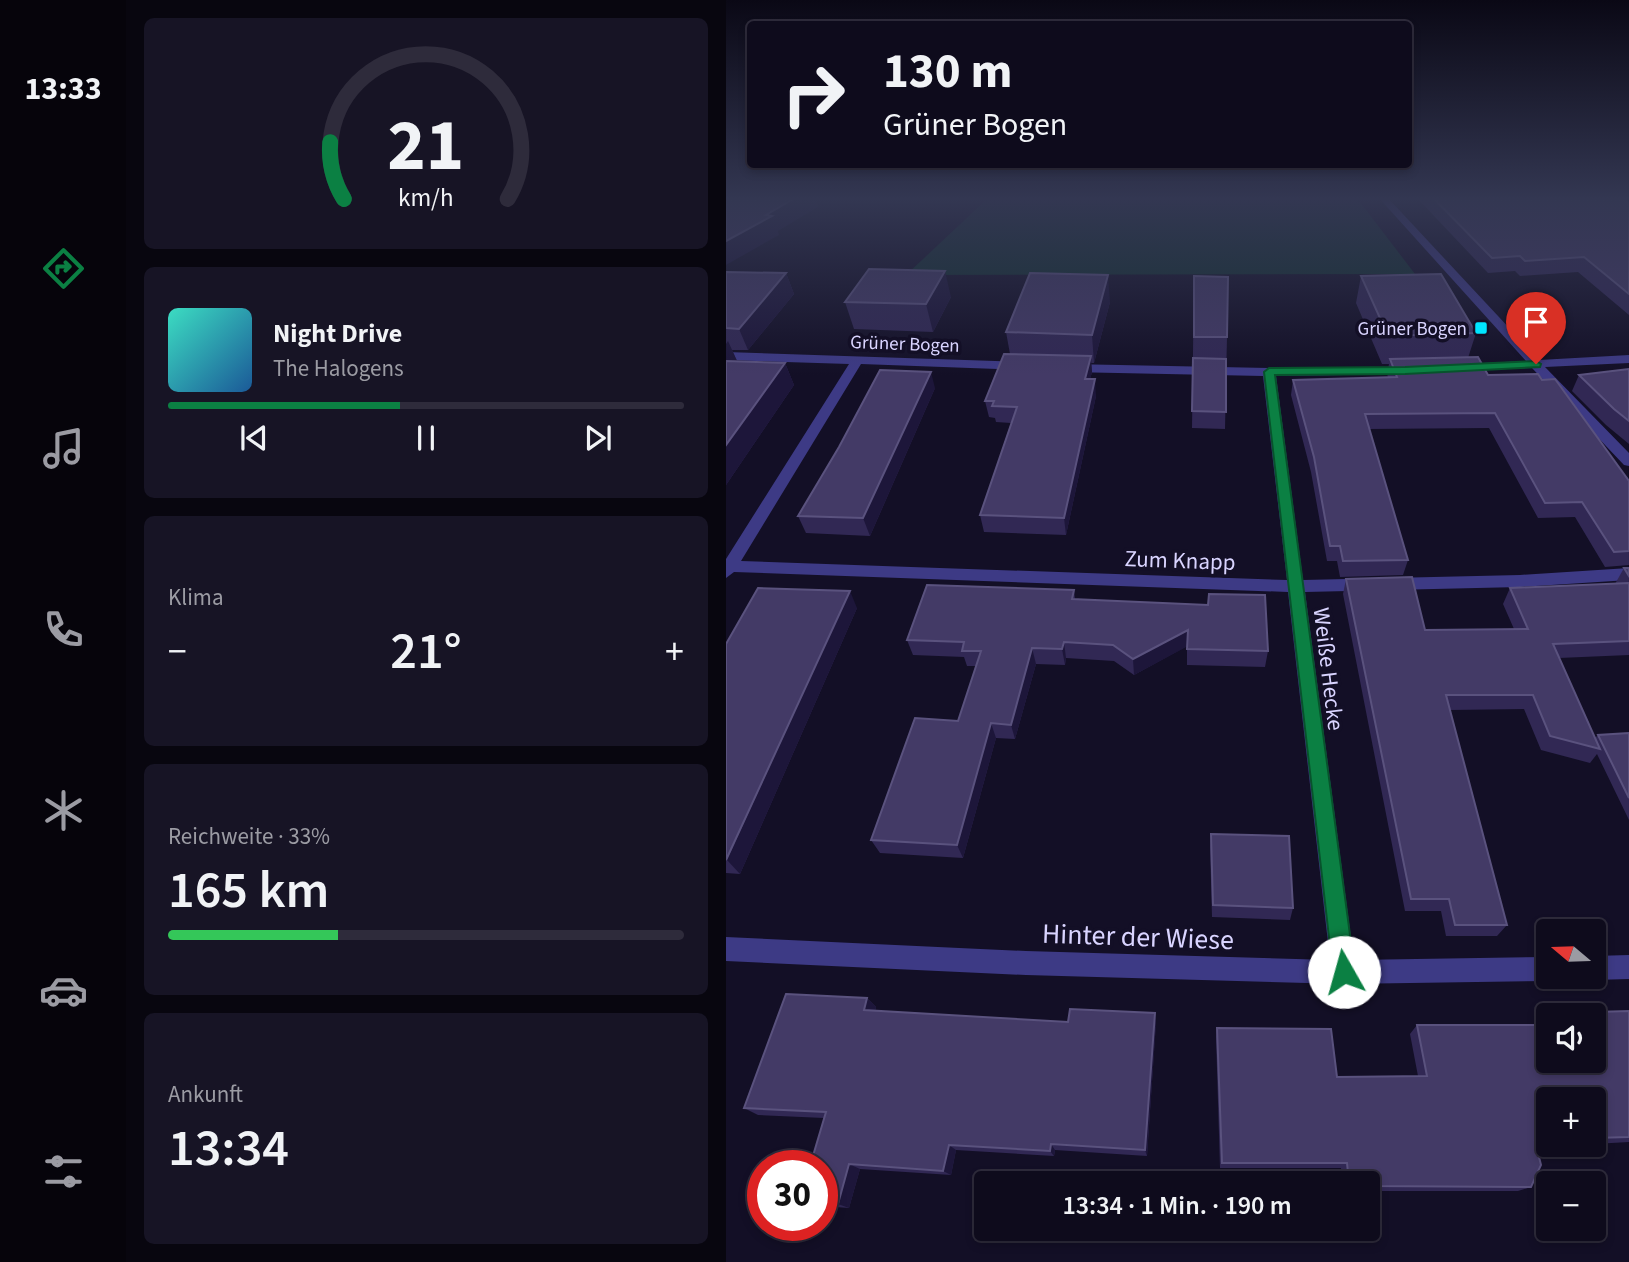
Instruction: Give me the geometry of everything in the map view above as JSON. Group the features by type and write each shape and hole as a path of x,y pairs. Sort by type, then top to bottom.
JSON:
{"street":[{"path":"1437,257 1629,462"},
{"name":"Grüner Bogen","path":"726,356 1269,372 1438,369 1629,359"},
{"path":"727,568 857,361"},
{"name":"Weiße Hecke","path":"1269,372 1344,972"},
{"name":"Zum Knapp","path":"727,568 1294,586 1520,580 1629,573"},
{"name":"Hinter der Wiese","path":"726,949 1026,963 1344,972 1536,969"},
{"path":"1606,968 1629,967"}],"green space":[{"path":"925,257 1402,257 1415,274 906,275"}],"building":[{"path":"1521,257 1629,257 1629,294 1584,257 1525,261"},
{"path":"869,269 945,271 926,304 845,302"},
{"path":"726,272 786,273 739,329 726,328"},
{"path":"1030,273 1108,275 1092,335 1006,332"},
{"path":"1441,274 1476,333 1388,336 1361,276"},
{"path":"1194,276 1228,277 1227,337 1194,337"},
{"path":"1004,354 1091,356 1085,379 1095,379 1064,518 980,515 1017,407 992,406 994,401 985,401"},
{"path":"1478,357 1488,375 1538,374 1542,380 1555,379 1629,481 1629,551 1614,552 1582,502 1545,503 1495,413 1365,414 1408,560 1343,561 1340,546 1330,546 1314,457 1293,380 1397,377 1390,359"},
{"path":"1193,358 1226,359 1226,412 1192,411"},
{"path":"726,361 785,363 726,445"},
{"path":"1629,369 1629,421 1579,375"},
{"path":"880,370 931,372 863,518 798,516 839,447"},
{"path":"1412,577 1425,630 1528,629 1510,588 1629,583 1629,641 1553,644 1600,749 1550,736 1533,695 1446,695 1507,925 1455,925 1449,899 1411,899 1346,579"},
{"path":"927,585 1074,590 1072,599 1208,605 1209,594 1265,595 1268,651 1187,649 1188,630 1133,659 1113,645 1064,642 1062,649 1032,648 1011,725 991,723 957,845 871,840 915,718 958,721 981,651 962,651 964,642 907,640"},
{"path":"758,588 850,591 726,860 726,644"},
{"path":"1629,733 1629,798 1598,735"},
{"path":"1211,834 1289,836 1293,908 1213,905"},
{"path":"786,994 867,998 864,1010 1068,1022 1070,1009 1155,1013 1145,1150 1051,1144 1050,1151 949,1145 943,1171 849,1164 838,1204 838,1150 815,1150 826,1112 744,1108"},
{"path":"1629,1011 1629,1137 1606,1138 1606,1087 1536,1087 1536,1157 1539,1157 1541,1165 1531,1187 1380,1186 1380,1171 1348,1171 1347,1163 1222,1163 1217,1028 1331,1029 1337,1077 1427,1076 1417,1025 1536,1025 1536,1073 1606,1073 1606,1012"}],"place":[{"name":"Grüner Bogen","path":"1481,328"}],"route":[{"path":"1344,972 1269,372 1536,364"}]}
